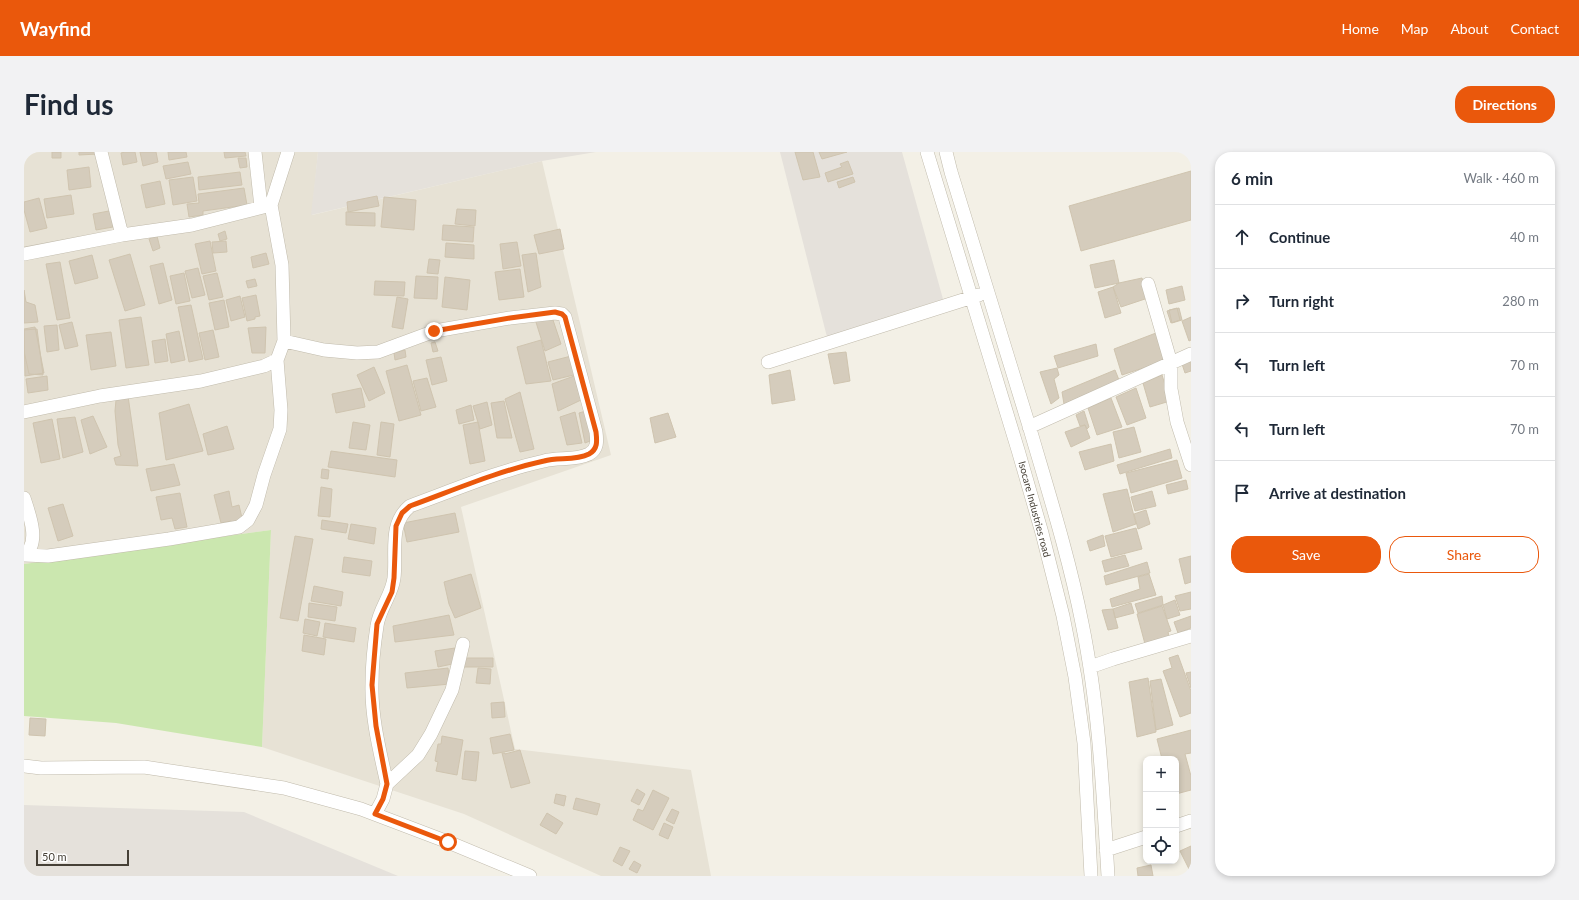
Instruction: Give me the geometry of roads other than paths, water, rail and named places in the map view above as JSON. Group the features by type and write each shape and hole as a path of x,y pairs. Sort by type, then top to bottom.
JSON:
{"street":[{"path":"101,152 122,235"},
{"path":"25,555 48,556 169,539 239,527 248,520 256,505 264,475 280,429 281,410 277,360 284,341 282,265 266,206 255,152"},
{"path":"266,206 288,152"},
{"name":"Isocare Industries road","path":"927,152 1018,450 1042,533 1063,616 1075,677 1084,743 1091,876"},
{"name":"Isocare Industries road","path":"946,152 1066,553 1082,623 1090,667 1099,741 1108,876"},
{"path":"24,254 122,235 192,225 266,206"},
{"path":"1148,284 1171,364 1170,389 1177,422 1191,466"},
{"path":"768,362 988,292"},
{"path":"284,341 324,350 357,353 378,352 434,331 555,312 562,314 565,317 596,432 597,442 595,450 589,454 577,458 545,460 482,480 410,506 402,513 396,526 392,592 377,624 372,685 376,726 387,784 383,799 375,814"},
{"path":"1029,427 1191,354"},
{"path":"24,412 100,396 201,381 264,366 277,360"},
{"path":"24,498 31,524 32,535 31,548 25,555"},
{"path":"1090,667 1191,636"},
{"path":"387,784 418,755 431,734 452,690 463,644"},
{"path":"24,766 41,768 144,767 284,788 375,814 530,876"},
{"path":"1179,825 1191,821"},
{"path":"1106,850 1143,838"}]}
